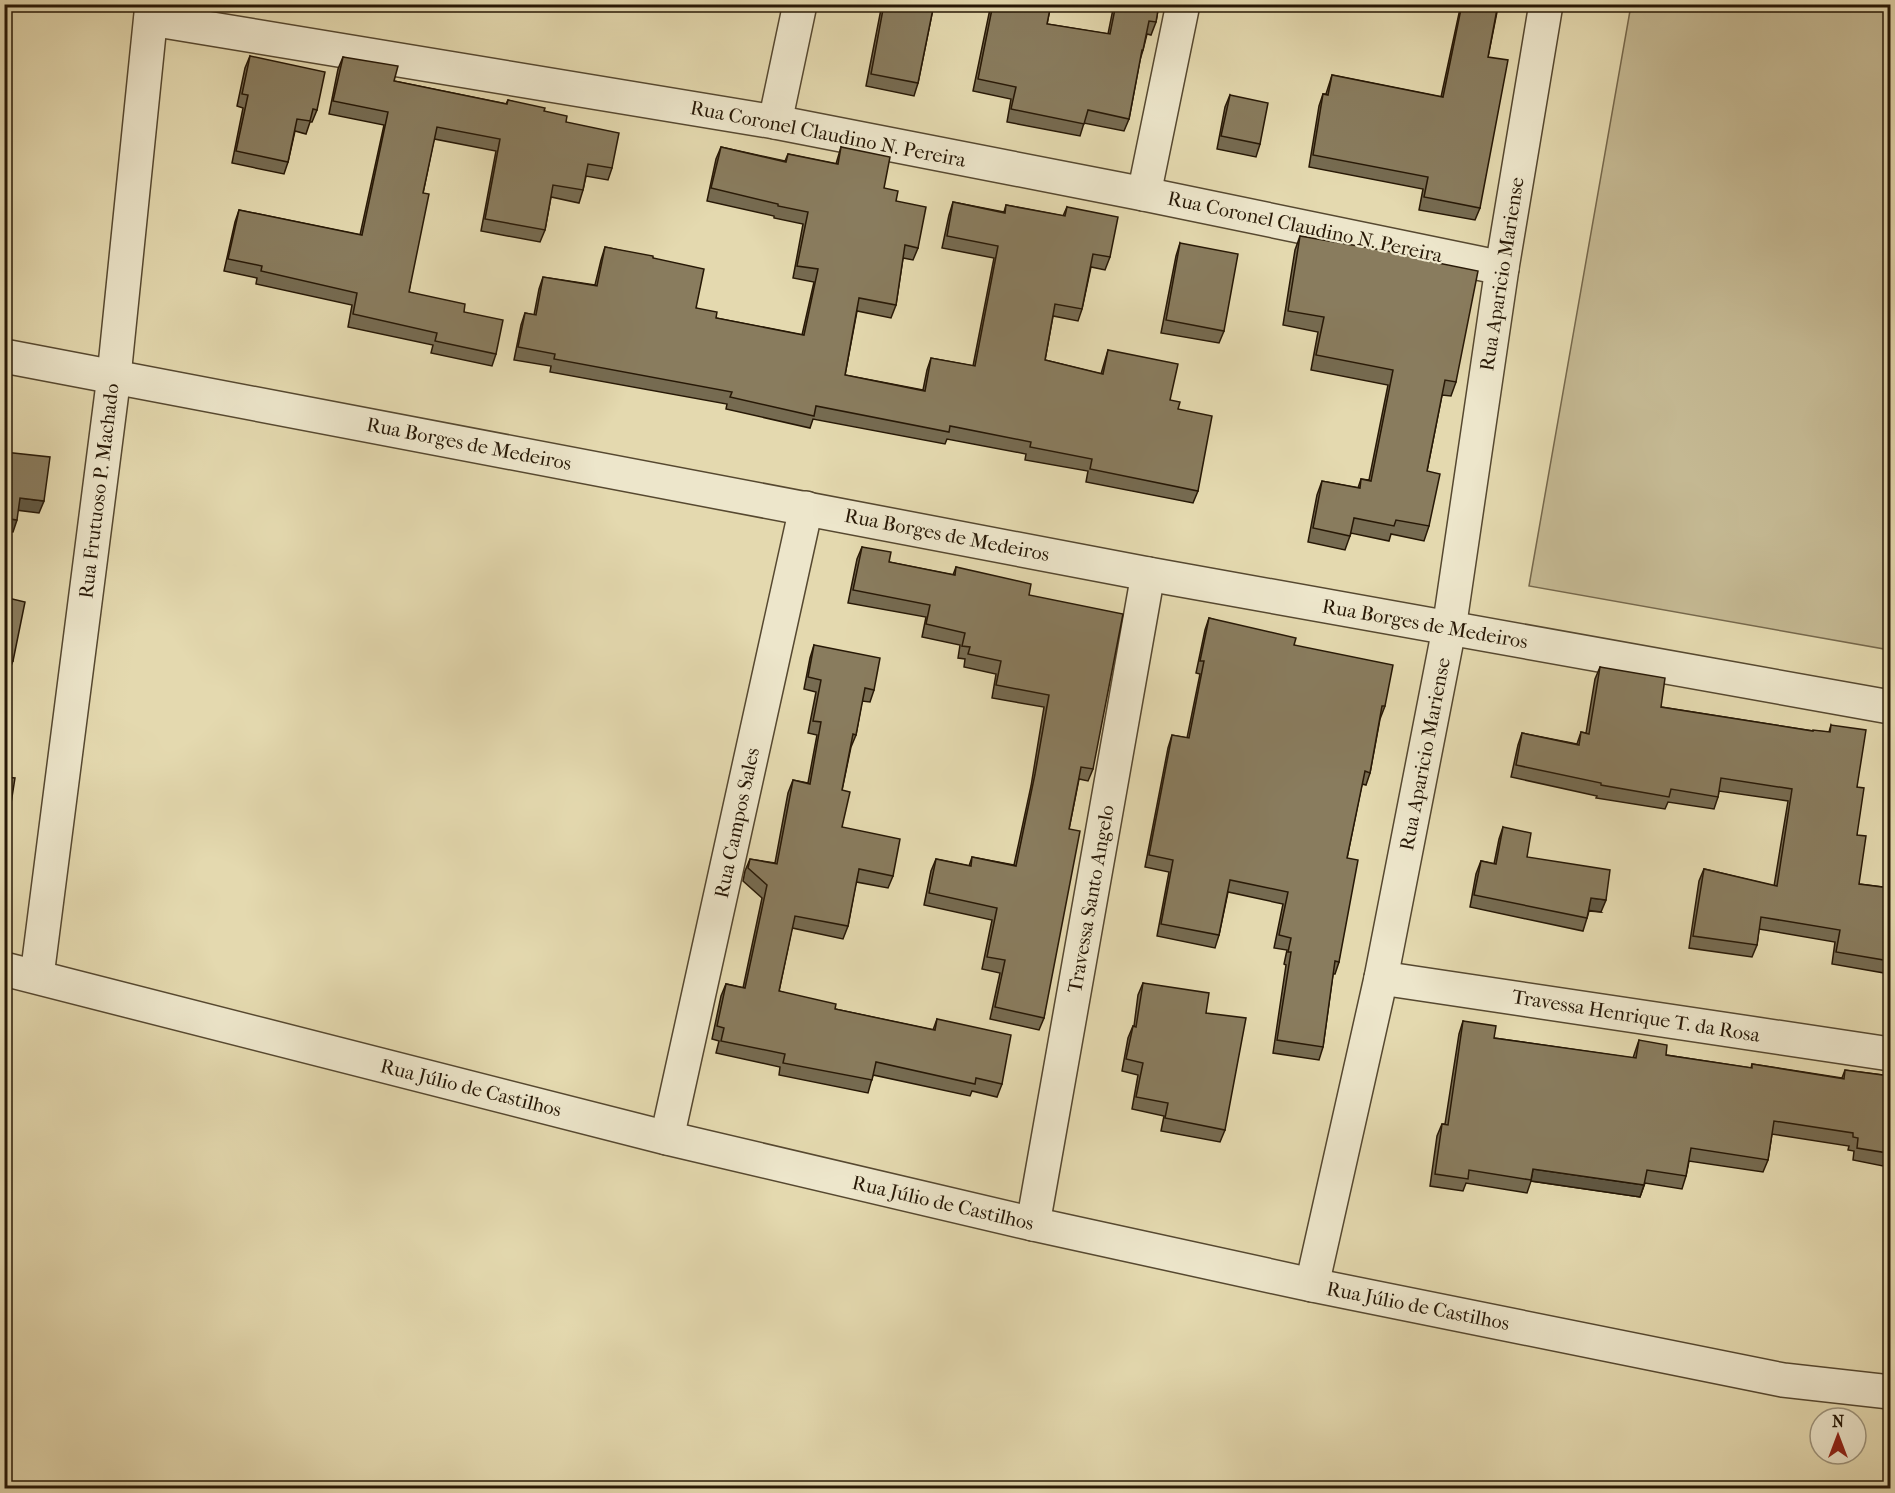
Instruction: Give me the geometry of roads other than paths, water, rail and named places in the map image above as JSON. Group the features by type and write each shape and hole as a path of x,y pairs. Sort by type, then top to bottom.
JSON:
{"street":[{"path":"775,122 800,4"},
{"path":"1144,194 1183,4"},
{"name":"Rua Aparicio Mariense","path":"1312,1285 1381,978 1449,629 1502,268 1546,4"},
{"name":"Rua Coronel Claudino N. Pereira","path":"152,12 775,122 1144,194 1502,268"},
{"name":"Rua Frutuoso P. Machado","path":"37,976 114,376 152,12"},
{"name":"Rua Borges de Medeiros","path":"4,356 1148,574 1890,706"},
{"name":"Rua Campos Sales","path":"667,1138 806,508"},
{"name":"Travessa Santo Angelo","path":"1033,1224 1148,574"},
{"name":"Rua Júlio de Castilhos","path":"4,969 667,1138 1033,1224 1312,1285 1783,1380 1890,1392"},
{"name":"Travessa Henrique T. da Rosa","path":"1381,978 1890,1054"}]}
